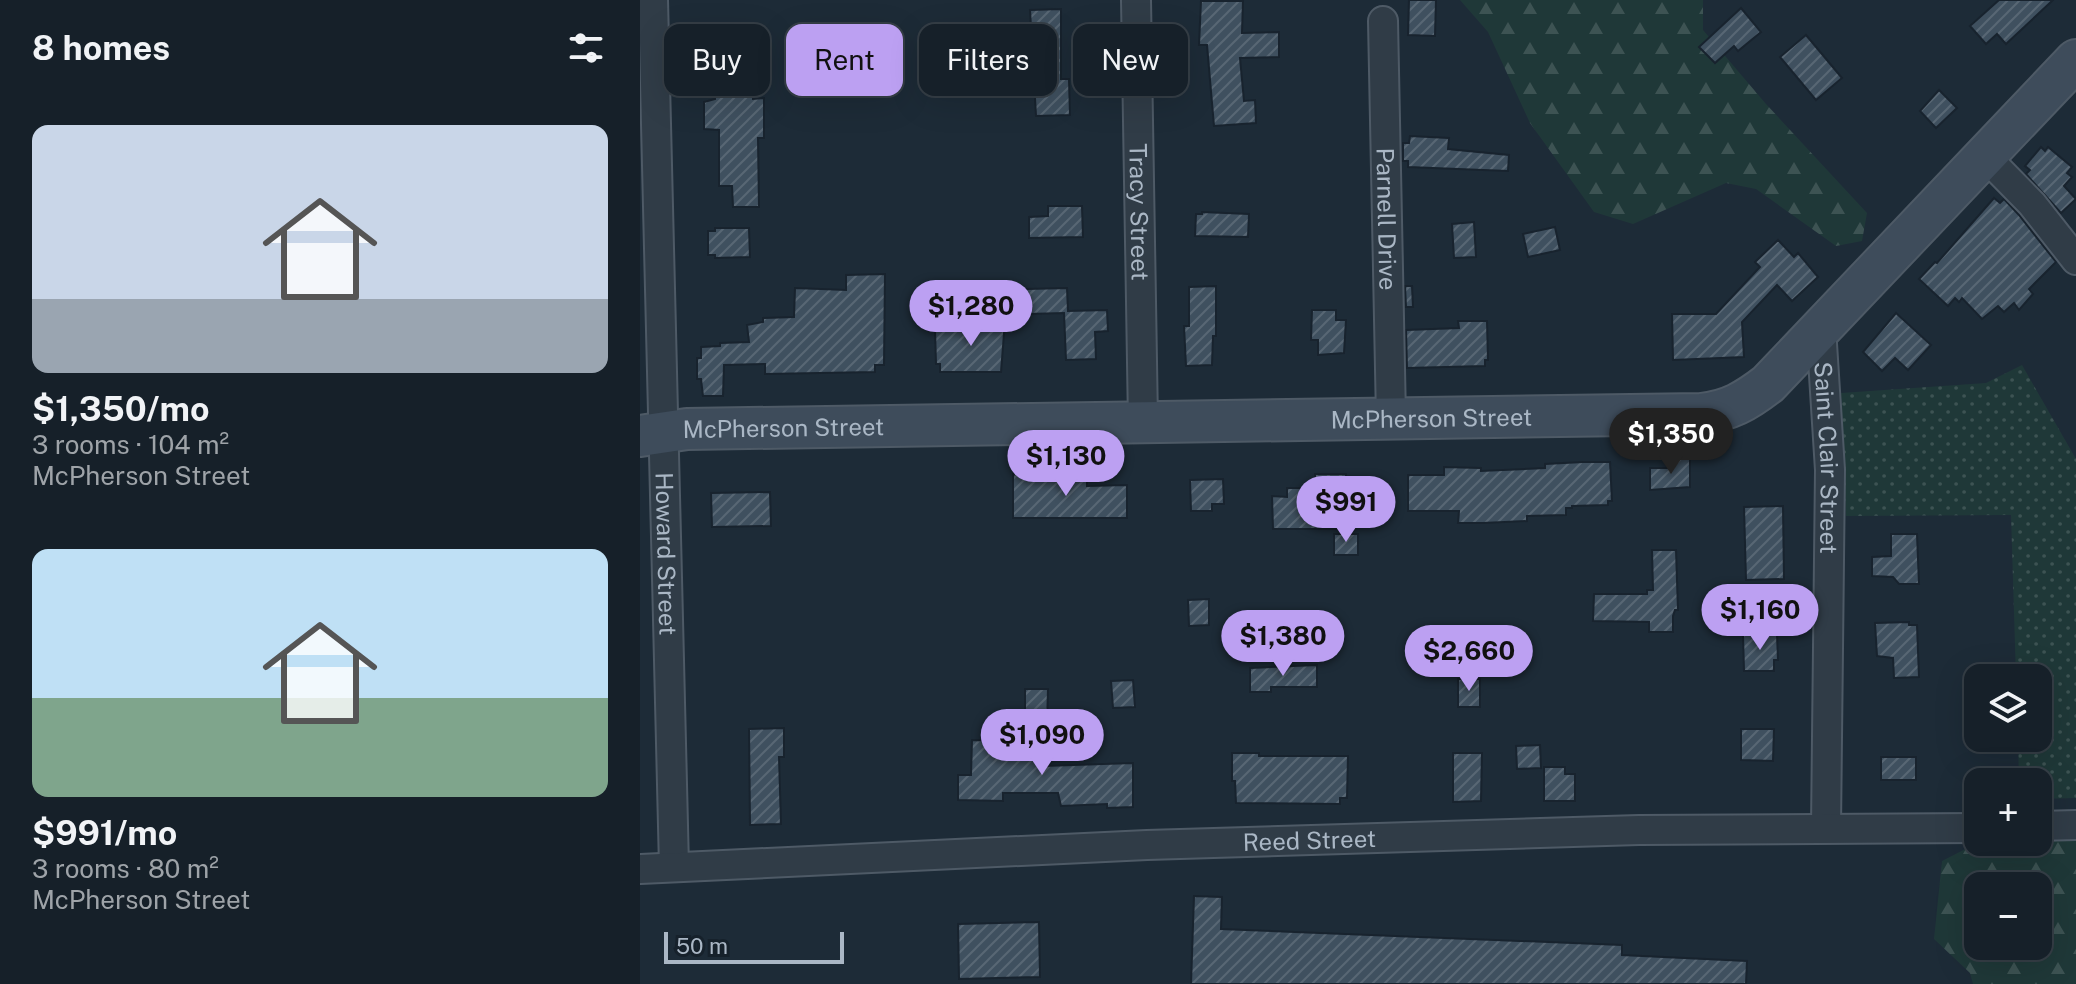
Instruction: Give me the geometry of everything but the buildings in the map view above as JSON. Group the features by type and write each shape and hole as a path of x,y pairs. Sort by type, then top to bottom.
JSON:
{"street":[{"name":"Howard Street","path":"653,0 651,435 674,867"},
{"name":"Tracy Street","path":"1136,0 1143,422"},
{"name":"Parnell Drive","path":"1383,21 1391,418"},
{"name":"McPherson Street","path":"651,435 687,429 1701,414 1725,411 1768,384 2076,60"},
{"path":"1984,155 2032,204 2076,260"},
{"name":"Saint Clair Street","path":"1821,328 1830,470 1826,827"},
{"path":"2052,826 2076,825"},
{"name":"Reed Street","path":"640,869 1147,845 1623,831 1964,828"}],"green space":[{"path":"1460,0 1703,0 1703,30 1766,104 1867,213 1862,241 1836,246 1756,189 1726,183 1633,224 1594,212 1530,123 1488,32"},
{"path":"2022,365 2076,459 2076,798 2052,799 2052,768 2019,768 2018,752 2052,752 2052,664 2016,664 2011,515 1846,516 1841,393 1986,383"},
{"path":"2076,835 2076,984 1973,984 1970,973 1934,939 1942,861 1964,850 1964,856 2052,856 2052,837"}]}
